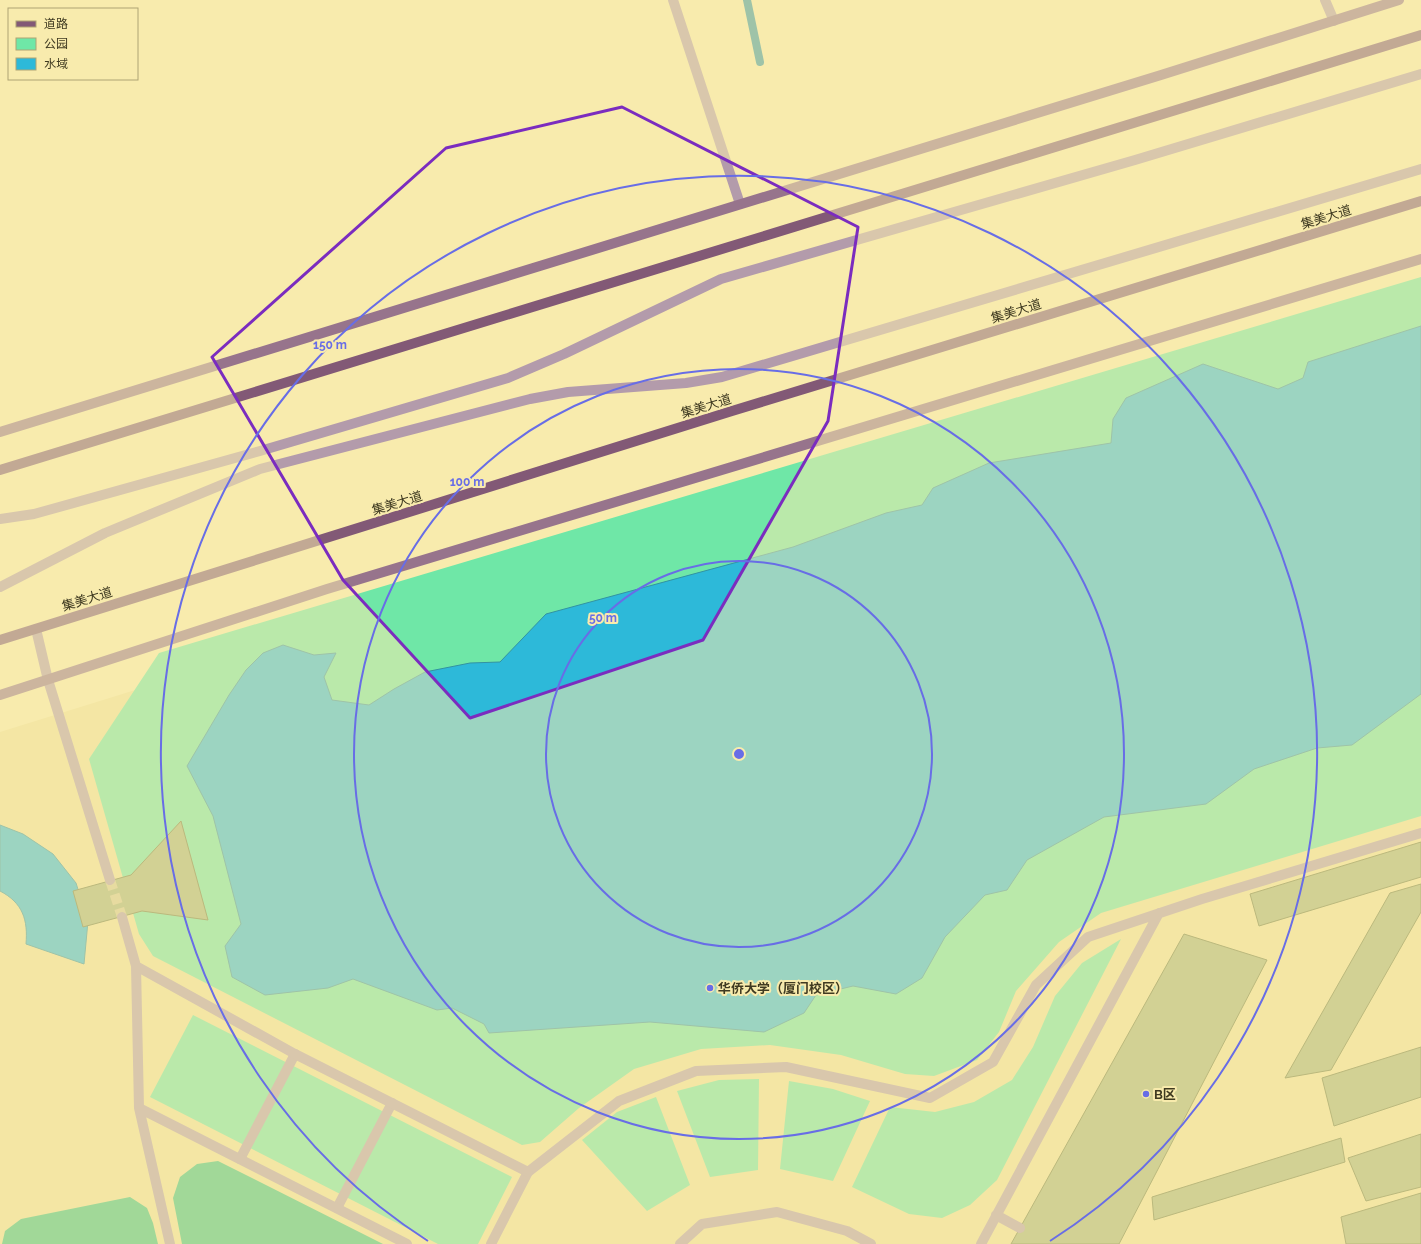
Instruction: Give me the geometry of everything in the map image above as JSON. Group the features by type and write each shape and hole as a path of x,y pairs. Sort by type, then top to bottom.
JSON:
{"main road":[{"path":"0,432 1400,0"},
{"path":"0,470 1421,35"},
{"name":"集美大道","path":"0,640 732,411 1421,201"},
{"path":"0,695 328,589 1421,259"}],"street":[{"path":"673,0 740,204"},
{"path":"1325,0 1334,21"},
{"path":"0,519 34,514 260,451 508,378 564,354 721,279 1135,160 1421,74"},
{"path":"0,587 105,533 260,469 530,399 568,392 686,383 722,377 1421,170"},
{"path":"36,629 48,680 110,880"},
{"path":"491,1244 528,1172 620,1101 696,1071 786,1067 930,1098 993,1062 1036,985 1088,936 1421,833"},
{"path":"981,1244 1159,913"},
{"path":"122,917 136,966 139,1108 170,1244"},
{"path":"136,966 295,1054 528,1172"},
{"path":"240,1159 295,1054"},
{"path":"337,1208 392,1103"},
{"path":"139,1108 407,1244"},
{"path":"680,1244 702,1224 777,1212 847,1231 872,1244"},
{"path":"996,1215 1020,1228"}],"highlighted area":[{"path":"622,107 858,227 828,421 703,640 470,718 343,580 212,357 446,148"}],"shaded area":[{"name":"华侨大学（厦门校区）","path":"1421,291 1421,1244 0,1244 0,732"}],"green space":[{"name":"华侨大学（厦门校区）","path":"1421,277 1421,816 1101,913 1059,942 1016,991 999,1032 977,1060 934,1076 905,1074 841,1055 770,1045 701,1049 634,1069 579,1108 540,1142 522,1145 153,956 139,934 89,759 159,653"},
{"path":"1121,939 997,1180 970,1205 942,1218 909,1214 852,1187 890,1107 935,1112 974,1102 1012,1080 1033,1047 1055,996 1082,963"},
{"path":"193,1015 512,1177 478,1244 438,1244 150,1097"},
{"path":"759,1079 758,1170 710,1177 677,1091 719,1080"},
{"path":"789,1081 833,1089 870,1101 833,1181 780,1169"},
{"path":"656,1097 690,1185 647,1211 582,1140 617,1112"},
{"path":"218,1161 383,1244 182,1244 173,1198 180,1177 197,1164"},
{"path":"130,1197 147,1208 153,1223 158,1244 2,1244 5,1231 21,1219"}],"water":[{"path":"1421,326 1421,694 1352,745 1317,748 1254,769 1206,804 1104,817 1027,860 1007,890 985,895 945,937 922,978 896,994 853,986 816,995 804,1013 764,1032 650,1022 489,1033 484,1024 452,1008 437,1010 353,979 328,988 265,995 232,977 225,946 241,924 213,816 187,766 229,695 246,670 263,653 283,645 314,655 336,653 324,677 332,700 369,705 425,672 470,663 500,662 546,614 793,547 886,513 922,505 933,488 989,463 1111,443 1113,419 1126,398 1203,364 1278,389 1303,378 1308,362"},
{"path":"0,825 23,834 53,854 76,883 88,921 84,964 26,944 26,927 22,913 14,901 0,891"}],"building":[{"path":"181,821 208,920 142,911 83,927 73,891 131,875"},
{"path":"1421,842 1421,877 1259,926 1250,894"},
{"path":"1421,884 1421,912 1331,1070 1285,1078 1390,893"},
{"name":"B区","path":"1184,934 1267,960 1119,1244 1011,1244"},
{"path":"1421,1047 1421,1097 1334,1126 1322,1078"},
{"path":"1421,1134 1421,1187 1366,1201 1348,1158"},
{"path":"1341,1138 1345,1162 1154,1220 1152,1197"},
{"path":"1421,1193 1421,1244 1346,1244 1341,1217"}],"waterway":[{"path":"747,0 760,62"}],"tunnel":[{"path":"110,880 122,917"}],"place":[{"name":"华侨大学（厦门校区）","path":"710,988"},
{"name":"B区","path":"1146,1094"}]}
